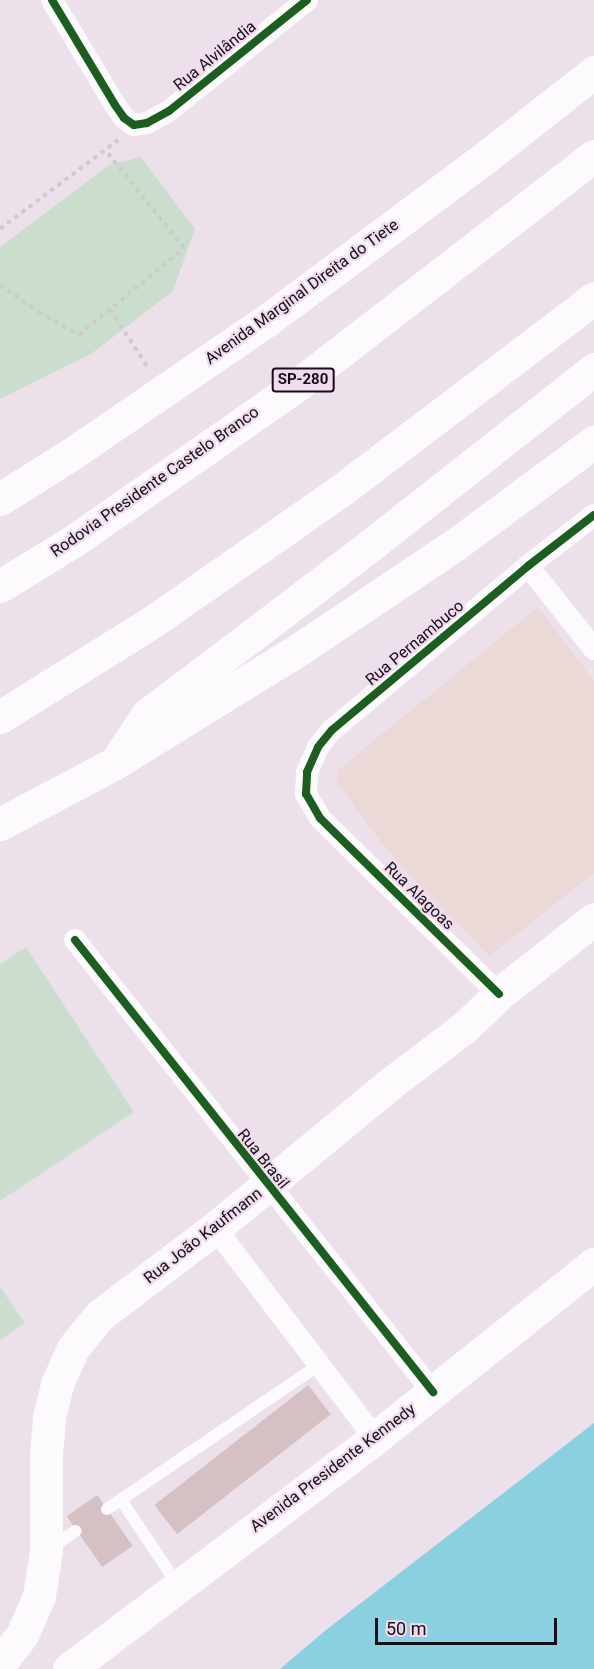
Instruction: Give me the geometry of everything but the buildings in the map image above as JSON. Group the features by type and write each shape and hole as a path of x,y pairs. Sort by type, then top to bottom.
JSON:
{"main road":[{"name":"Avenida Marginal Direita do Tiete","path":"0,499 163,392 323,278 477,164 594,72"},
{"name":"Rodovia Presidente Castelo Branco","path":"0,586 75,540 300,382 594,156"},
{"path":"0,717 155,620 344,488 594,298"},
{"path":"115,763 147,715 372,544 594,369"},
{"path":"0,824 115,763 301,648 456,544 594,442"},
{"name":"Rua João Kaufmann","path":"0,1663 22,1635 39,1596 46,1551 46,1455 50,1417 57,1384 73,1348 100,1315 215,1228 387,1086 465,1027 498,994 594,919"},
{"name":"Avenida Presidente Kennedy","path":"69,1669 375,1438 594,1263"}],"street":[{"name":"Rua Alvilândia","path":"52,0 119,112 134,125 147,123 169,111 307,0"},
{"name":"Rua Pernambuco","path":"320,818 306,794 307,772 325,739 528,566 594,515"},
{"path":"528,566 594,649"},
{"name":"Rua Alagoas","path":"320,818 498,994"},
{"name":"Rua Brasil","path":"75,940 433,1392"},
{"path":"215,1228 375,1438"}],"lane":[{"path":"107,1509 320,1364"},
{"path":"122,1500 178,1586"},
{"path":"46,1551 76,1531"}],"path":[{"path":"0,229 106,151 184,248 79,335 0,285"},
{"path":"110,309 163,392"}],"shaded area":[{"path":"538,607 594,681 594,873 489,956 405,871 337,782 338,770"}],"green space":[{"path":"141,157 195,229 173,291 91,354 0,399 0,247 109,165"},
{"path":"26,947 134,1112 0,1201 0,964"},
{"path":"0,1287 25,1323 0,1340"}],"water":[{"path":"594,1423 594,1669 280,1669 326,1630"}],"cycle path":[{"path":"52,0 115,105 124,118 134,125 147,123 169,111 307,0"},
{"path":"499,994 320,818 306,794 307,772 318,747 332,730 528,566 594,515"},
{"path":"75,940 433,1392"}]}
